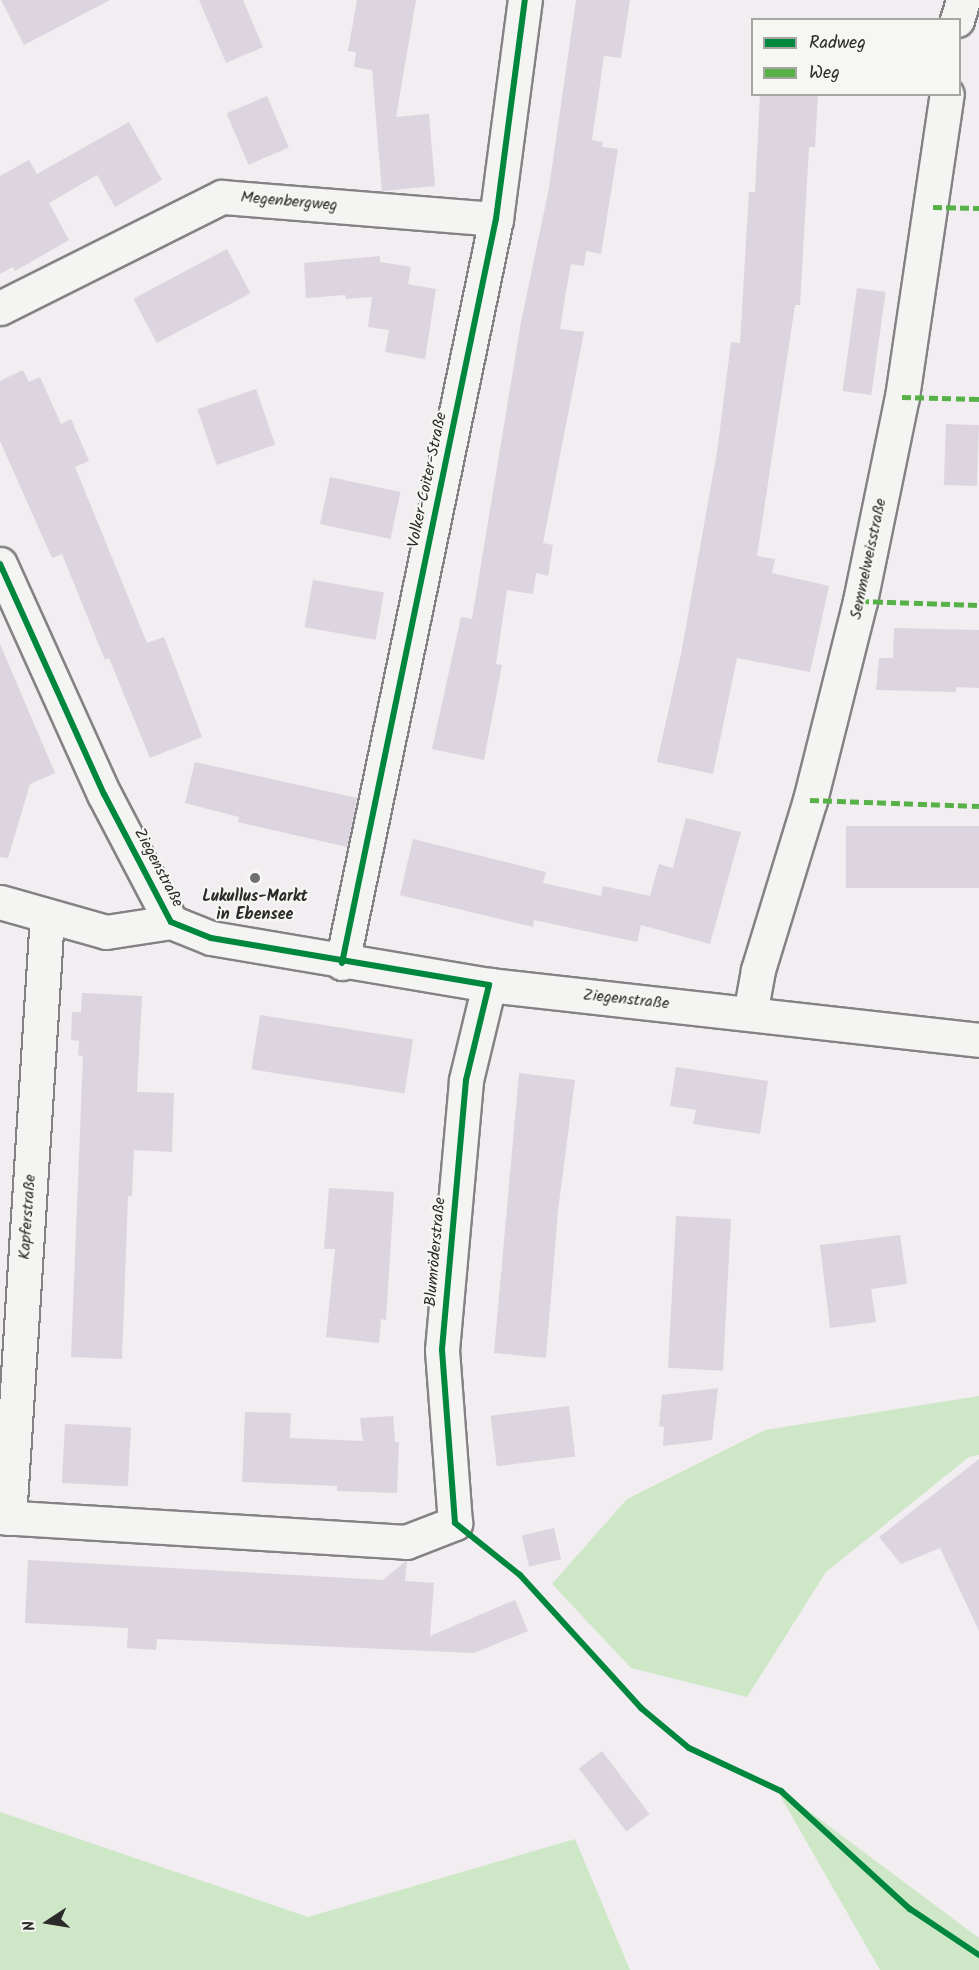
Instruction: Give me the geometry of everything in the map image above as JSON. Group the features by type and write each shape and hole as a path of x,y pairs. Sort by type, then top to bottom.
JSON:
{"street":[{"name":"Volker-Coiter-Straße","path":"342,963 496,219 525,0"},
{"path":"958,18 963,0"},
{"name":"Semmelweisstraße","path":"750,1014 758,970 810,800 861,601 902,397 947,96"},
{"name":"Megenbergweg","path":"0,308 222,197 496,219"},
{"name":"Ziegenstraße","path":"0,564 104,794 171,922 211,938 342,963 489,985 979,1040"},
{"path":"0,903 106,932 171,922"},
{"name":"Kapferstraße","path":"5,1517 47,916"},
{"name":"Blumröderstraße","path":"5,1517 406,1542 455,1523 442,1350 466,1080 489,985"}],"green space":[{"path":"979,1396 979,1455 969,1457 826,1572 747,1697 631,1668 552,1584 627,1499 765,1430"},
{"path":"774,1785 979,1938 979,1970 880,1970"},
{"path":"0,1812 308,1917 575,1839 630,1970 0,1970"}],"building":[{"path":"1,0 110,0 24,45"},
{"path":"199,0 243,0 263,47 226,63"},
{"path":"357,0 416,0 396,117 429,114 435,186 382,191 372,70 354,67 356,52 348,51"},
{"path":"576,0 630,0 621,58 604,56 592,140 603,142 602,147 618,149 601,254 586,251 584,266 571,264 566,291 560,329 584,332 543,543 553,545 548,576 536,573 533,594 507,590 496,664 502,665 484,760 432,749 461,617 472,619 521,322 549,188"},
{"path":"267,96 289,148 248,165 226,113"},
{"path":"760,96 818,96 815,147 809,147 800,305 795,305 757,556 775,559 772,573 829,586 810,672 737,658 713,774 657,762 681,654 717,452 731,342 740,343 749,192 755,192"},
{"path":"129,122 162,180 115,207 97,175 49,203 69,240 15,271 13,267 0,274 0,176 29,160 37,174"},
{"path":"227,249 250,293 157,343 133,299"},
{"path":"380,256 380,262 411,267 408,284 436,289 425,359 385,352 389,330 368,327 372,297 346,299 345,295 306,298 304,263"},
{"path":"857,288 886,292 871,395 843,391"},
{"path":"23,370 29,382 40,377 61,424 71,419 89,461 75,467 147,643 164,637 202,737 150,758 109,658 105,660 62,554 52,558 0,441 0,381"},
{"path":"256,389 275,445 217,465 197,409"},
{"path":"946,424 979,425 977,486 944,485"},
{"path":"330,477 400,492 390,539 320,524"},
{"path":"313,580 384,593 376,640 305,627"},
{"path":"894,628 979,630 979,688 956,687 956,692 876,690 879,658 893,658"},
{"path":"0,644 55,773 30,784 8,858 0,857"},
{"path":"195,762 357,798 347,847 238,822 239,817 185,803"},
{"path":"686,818 741,832 710,944 641,925 637,942 534,920 533,927 400,895 413,839 546,872 543,883 601,896 603,886 650,896 659,864 673,868"},
{"path":"846,826 979,826 979,888 846,888"},
{"path":"82,993 142,996 137,1092 174,1093 172,1152 134,1150 132,1196 128,1196 122,1359 71,1357 83,1056 78,1055 79,1041 71,1040 72,1012 81,1012"},
{"path":"260,1015 413,1039 404,1094 251,1069"},
{"path":"676,1067 768,1081 760,1134 693,1124 696,1110 670,1106"},
{"path":"519,1073 575,1080 558,1211 546,1358 494,1353"},
{"path":"329,1188 394,1192 386,1320 381,1319 379,1343 326,1337 335,1249 324,1249"},
{"path":"676,1216 731,1219 723,1371 668,1368"},
{"path":"900,1235 907,1284 871,1289 876,1322 830,1328 820,1245"},
{"path":"718,1388 712,1440 663,1446 664,1427 659,1426 662,1395"},
{"path":"569,1406 575,1457 497,1466 491,1416"},
{"path":"245,1412 291,1413 290,1438 363,1441 360,1418 393,1416 395,1442 399,1442 397,1493 337,1491 337,1486 242,1482"},
{"path":"65,1424 131,1427 128,1486 62,1483"},
{"path":"979,1459 979,1631 940,1548 901,1564 879,1537"},
{"path":"554,1528 561,1559 529,1567 522,1535"},
{"path":"28,1560 383,1580 407,1560 405,1581 434,1583 430,1636 515,1600 528,1631 474,1653 157,1639 156,1650 127,1648 128,1628 25,1623"},
{"path":"602,1751 650,1814 626,1832 579,1768"}],"marked path":[{"path":"933,207 979,208"},
{"path":"902,397 979,399"},
{"path":"860,601 979,605"},
{"path":"810,800 979,806"}],"cycle path":[{"path":"342,963 496,219 525,0"},
{"path":"0,564 104,794 171,922 211,938 489,985 466,1080 442,1350 455,1523 520,1575 641,1708 689,1748 781,1791 910,1909 979,1955"}],"place":[{"name":"Lukullus-Markt in Ebensee","path":"255,878"}]}
